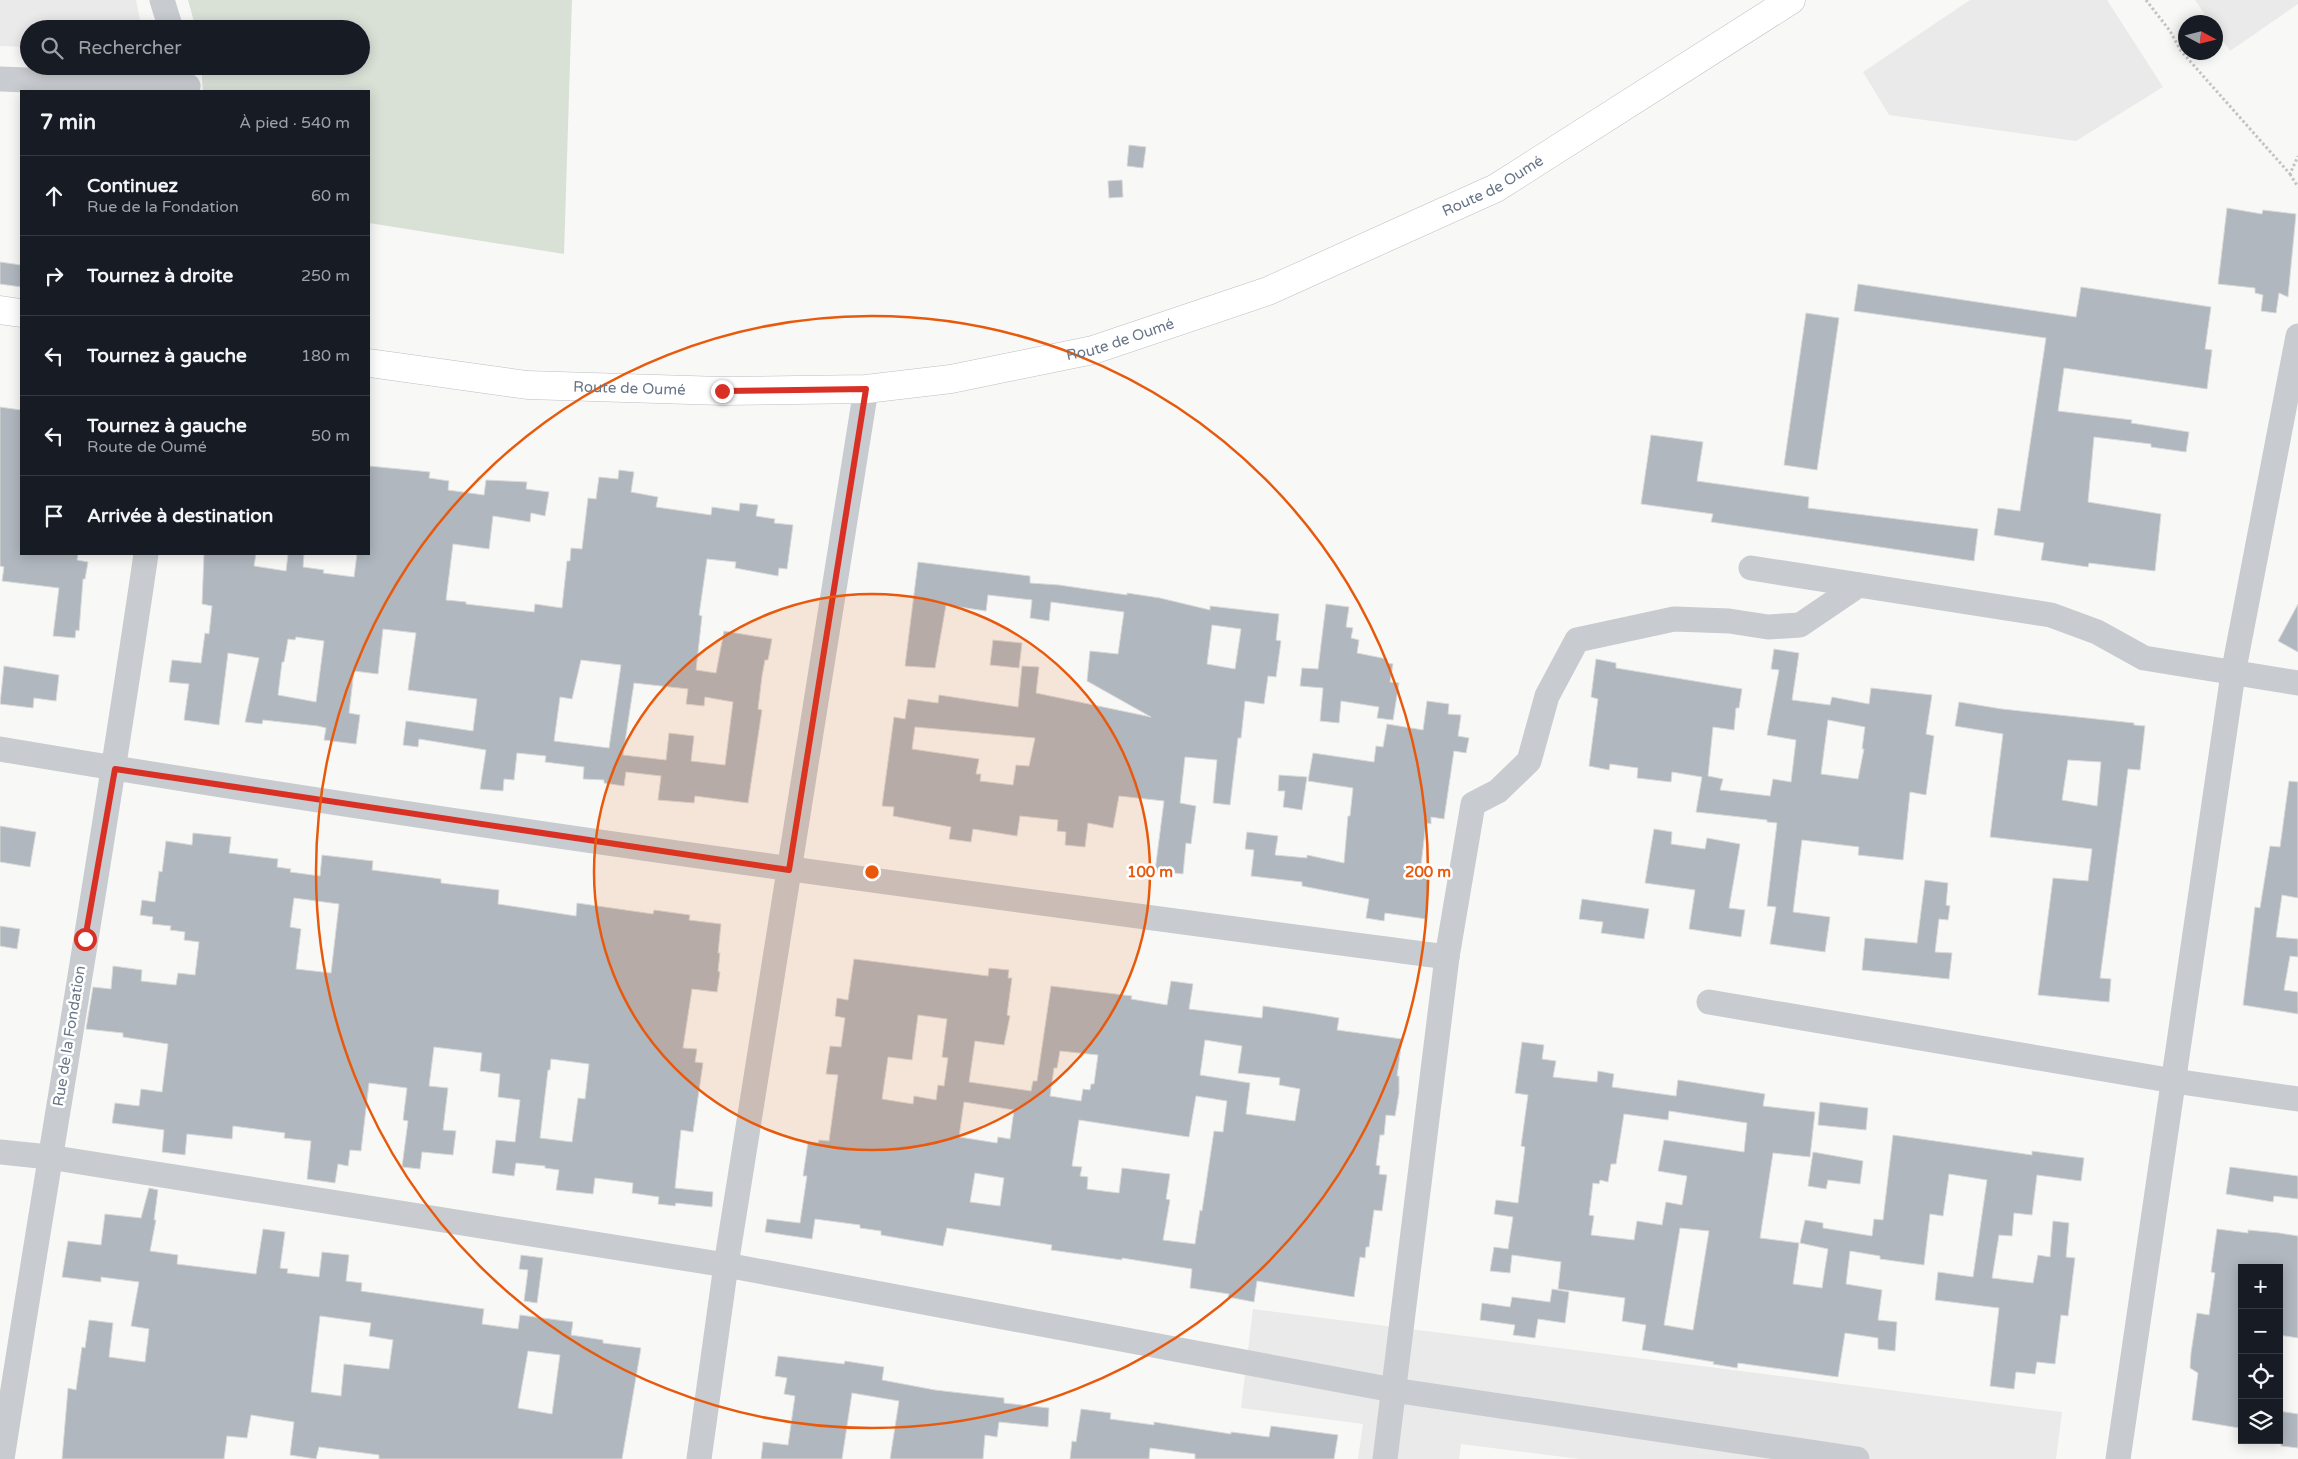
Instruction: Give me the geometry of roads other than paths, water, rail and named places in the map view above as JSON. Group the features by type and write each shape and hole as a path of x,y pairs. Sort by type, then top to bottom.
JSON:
{"main road":[{"name":"Route de Oumé","path":"370,363 527,385 722,391 866,389 951,379 1093,350 1268,291 1496,188 1791,0"},
{"path":"0,310 20,313"}],"street":[{"path":"162,0 168,20"},
{"path":"0,79 186,81"},
{"path":"2118,1459 2233,674 2298,336"},
{"path":"699,1459 726,1265 866,389"},
{"name":"Rue de la Fondation","path":"2,1459 49,1158 115,769 146,555"},
{"path":"1751,568 2052,615 2097,632 2144,658 2233,674 2298,683"},
{"path":"1385,1459 1392,1390 1447,957 1473,804 1498,790 1529,761 1547,696 1577,640 1674,618 1729,621 1768,627 1800,625 1859,585"},
{"path":"0,749 115,769 789,870 1447,957"},
{"path":"1710,1002 2174,1082 2298,1099"},
{"path":"0,1152 49,1158 726,1265 1392,1390 1858,1459"}]}
